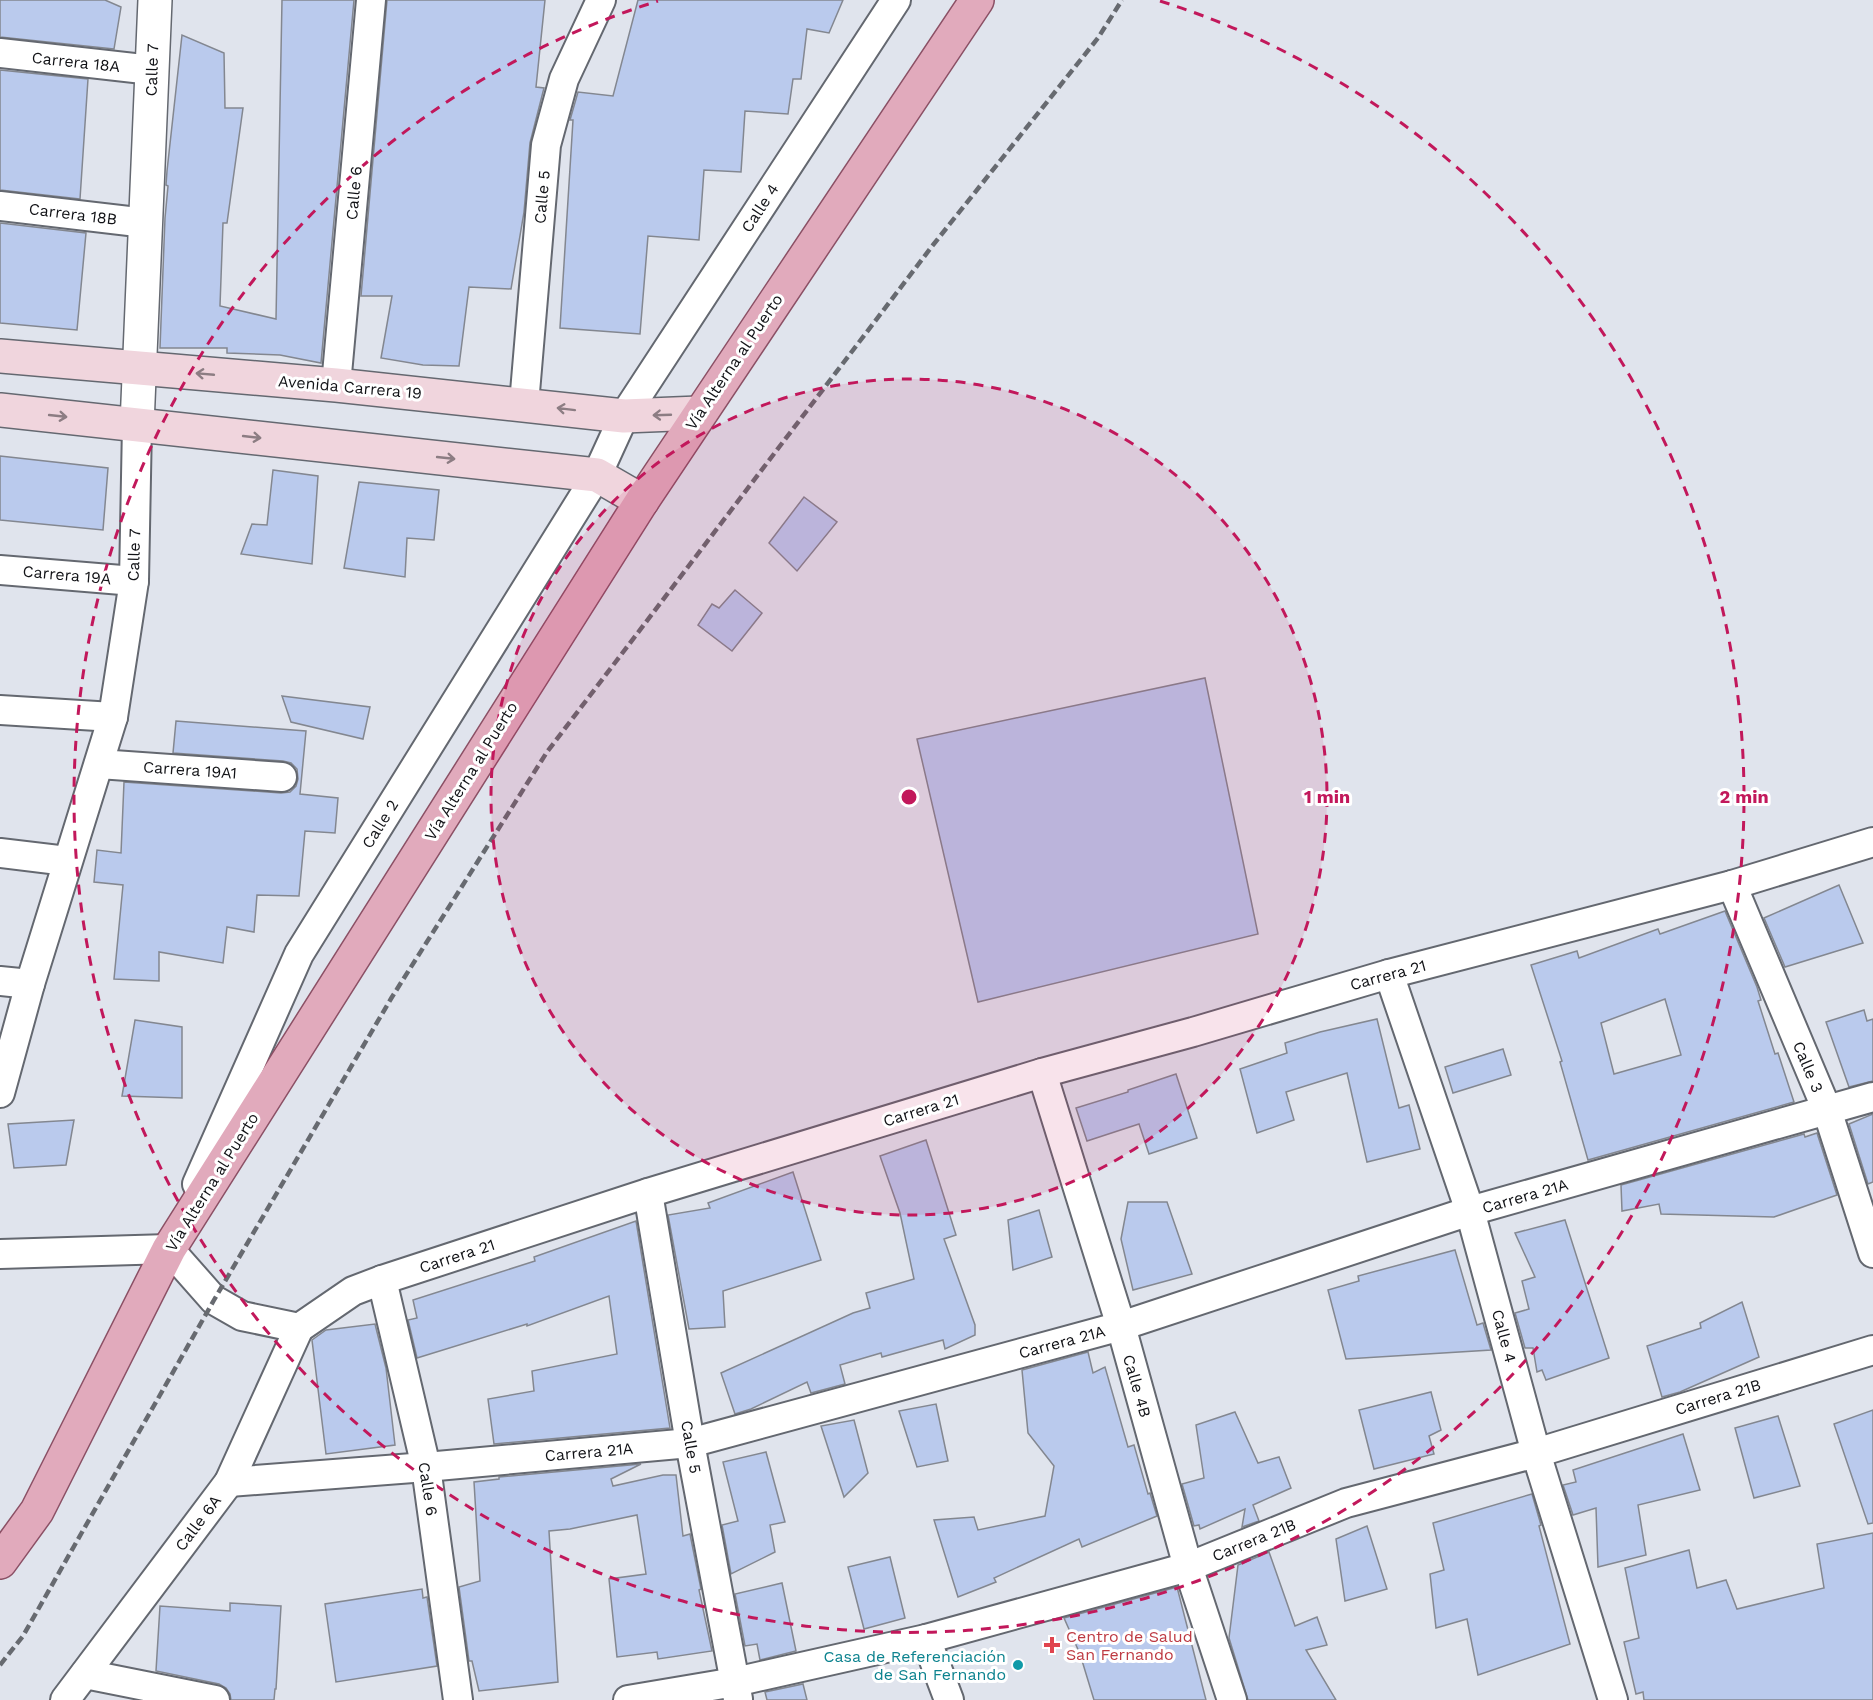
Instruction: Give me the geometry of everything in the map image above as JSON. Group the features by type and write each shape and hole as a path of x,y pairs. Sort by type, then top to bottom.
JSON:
{"main road":[{"name":"Vía Alterna al Puerto","path":"0,1562 37,1511 169,1249 642,501 977,0"},
{"name":"Avenida Carrera 19","path":"0,356 336,385 624,416 699,413"},
{"path":"0,410 597,475 642,501"}],"street":[{"name":"Calle 7","path":"0,1093 30,984 113,717 134,581 137,425 155,0"},
{"name":"Calle 6","path":"336,385 371,0"},
{"name":"Calle 5","path":"524,404 546,145 564,80 601,0"},
{"name":"Calle 4","path":"624,416 896,0"},
{"name":"Carrera 18A","path":"0,53 152,70"},
{"name":"Carrera 18B","path":"0,206 146,223"},
{"name":"Calle 2","path":"169,1249 299,954 597,475 624,416"},
{"name":"Carrera 19A","path":"0,570 134,581"},
{"path":"0,710 113,717"},
{"name":"Carrera 19A1","path":"99,764 282,777"},
{"name":"Carrera 21","path":"299,1328 353,1292 382,1280 648,1193 1042,1072 1193,1032 1389,974 1732,885 1873,842"},
{"path":"0,853 67,861"},
{"name":"Calle 3","path":"1732,885 1827,1110 1873,1253"},
{"name":"Calle 4","path":"1389,974 1470,1211 1536,1453 1613,1700"},
{"path":"0,981 30,984"},
{"name":"Calle 4B","path":"1042,1072 1120,1326 1188,1567 1232,1700"},
{"name":"Carrera 21A","path":"229,1482 690,1443 1120,1326 1470,1211 1873,1097"},
{"name":"Calle 5","path":"648,1193 690,1443 736,1691"},
{"path":"0,1254 169,1249 214,1300 242,1316 299,1328"},
{"name":"Calle 6","path":"382,1280 426,1467 458,1700"},
{"name":"Calle 6A","path":"65,1700 229,1482 299,1328"},
{"name":"Carrera 21B","path":"628,1700 736,1691 1188,1567 1346,1503 1536,1453 1873,1350"},
{"path":"926,1640 949,1700"},
{"path":"85,1674 215,1700"}],"building":[{"path":"0,0 105,0 121,7 114,49 0,37"},
{"path":"282,0 354,0 321,363 280,355 227,353 227,348 160,348 168,186 166,185 182,35 224,53 225,108 243,108 227,223 223,223 220,306 276,319"},
{"path":"387,0 545,0 536,87 544,88 530,143 524,212 511,289 469,287 459,366 423,365 381,358 392,296 361,296"},
{"path":"638,0 843,0 829,33 807,29 801,79 793,79 788,114 745,111 741,172 704,170 699,240 648,236 640,334 560,328 573,120 570,120 578,92 613,96"},
{"path":"0,70 88,79 80,199 0,190"},
{"path":"0,223 86,233 77,330 0,323"},
{"path":"0,456 108,468 103,530 0,520"},
{"path":"273,470 318,476 312,564 241,554 252,524 267,525"},
{"path":"359,482 439,490 434,540 407,538 405,577 344,568"},
{"path":"804,497 837,522 797,571 769,543"},
{"path":"735,590 762,613 732,651 698,625 712,604 719,608"},
{"path":"1205,678 1258,934 978,1002 917,739"},
{"path":"282,696 370,707 363,739 291,722"},
{"path":"176,721 306,731 300,794 338,798 335,833 305,831 299,896 257,895 254,932 227,927 223,963 159,952 159,981 114,979 123,885 94,882 97,850 121,853 124,782 281,793 290,792 296,786 298,779 297,769 291,763 283,761 173,753"},
{"path":"1839,885 1863,943 1785,967 1764,918"},
{"path":"1725,911 1757,987 1761,1000 1758,1001 1775,1054 1778,1053 1794,1102 1588,1160 1560,1062 1562,1061 1531,965 1577,951 1579,958 1658,929 1660,934","holes":["1665,999 1681,1055 1614,1074 1601,1023"]},
{"path":"1864,1010 1867,1021 1873,1019 1873,1081 1849,1087 1826,1022"},
{"path":"1377,1019 1399,1108 1409,1105 1420,1149 1367,1162 1347,1073 1286,1092 1294,1120 1257,1133 1240,1069 1287,1053 1285,1043 1320,1032"},
{"path":"135,1020 182,1027 182,1098 122,1096"},
{"path":"1503,1049 1511,1075 1453,1093 1445,1067"},
{"path":"1176,1074 1197,1138 1149,1154 1139,1124 1087,1141 1076,1108"},
{"path":"1873,1114 1873,1182 1868,1184 1849,1124"},
{"path":"74,1120 66,1165 14,1168 8,1124"},
{"path":"1817,1133 1837,1195 1774,1217 1661,1214 1659,1204 1622,1211 1621,1185 1804,1134 1805,1137"},
{"path":"926,1140 956,1235 944,1239 975,1325 975,1335 945,1349 943,1340 882,1357 881,1353 840,1365 845,1384 811,1393 807,1382 751,1409 735,1414 721,1373 853,1313 870,1308 866,1293 914,1279 900,1213 880,1156"},
{"path":"793,1172 821,1260 723,1291 725,1327 689,1329 668,1215 710,1208 708,1203"},
{"path":"1128,1202 1167,1202 1192,1274 1133,1290 1121,1239"},
{"path":"1039,1210 1052,1257 1013,1270 1008,1220"},
{"path":"1565,1220 1609,1358 1546,1380 1542,1370 1537,1372 1533,1348 1525,1348 1515,1313 1529,1309 1522,1281 1535,1277 1515,1233"},
{"path":"636,1221 670,1428 494,1444 488,1399 534,1391 532,1371 617,1354 609,1296 527,1326 527,1324 417,1358 408,1320 417,1318 413,1300 535,1261 534,1257"},
{"path":"1455,1250 1477,1325 1483,1323 1491,1350 1346,1359 1328,1290 1359,1281 1358,1276"},
{"path":"1742,1302 1759,1357 1680,1392 1662,1397 1647,1346 1701,1328 1700,1323"},
{"path":"375,1324 386,1368 395,1445 326,1454 312,1340 326,1330"},
{"path":"1088,1352 1093,1373 1105,1367 1128,1447 1134,1445 1157,1516 1082,1547 1079,1539 994,1578 996,1582 958,1597 934,1520 974,1517 978,1530 1045,1516 1054,1466 1028,1433 1022,1370"},
{"path":"1431,1392 1441,1430 1429,1436 1434,1454 1374,1469 1359,1410"},
{"path":"936,1404 948,1461 917,1467 899,1411"},
{"path":"1873,1410 1873,1523 1868,1524 1834,1424"},
{"path":"1235,1412 1258,1463 1279,1457 1291,1488 1253,1505 1259,1521 1242,1527 1245,1509 1200,1529 1199,1525 1194,1526 1182,1484 1204,1478 1196,1425"},
{"path":"1778,1416 1800,1486 1754,1498 1735,1428"},
{"path":"854,1420 868,1473 844,1497 821,1426"},
{"path":"1683,1434 1700,1490 1638,1505 1646,1555 1598,1567 1596,1508 1573,1515 1563,1485 1576,1482 1573,1470"},
{"path":"766,1452 785,1522 770,1525 775,1552 731,1574 722,1525 738,1521 723,1462"},
{"path":"641,1464 611,1479 613,1486 663,1475 676,1475 683,1536 690,1534 712,1651 658,1659 657,1652 617,1657 609,1579 646,1574 637,1515 549,1531 558,1682 479,1691 472,1661 469,1661 459,1587 480,1581 474,1482 499,1479 499,1477"},
{"path":"1532,1494 1570,1644 1478,1675 1467,1619 1436,1628 1430,1574 1444,1570 1433,1523"},
{"path":"1367,1526 1387,1589 1345,1601 1336,1539"},
{"path":"1873,1533 1873,1700 1644,1700 1643,1692 1636,1694 1624,1642 1639,1638 1625,1568 1689,1550 1697,1588 1726,1580 1737,1609 1824,1588 1817,1544"},
{"path":"1269,1552 1295,1626 1317,1617 1327,1645 1306,1650 1336,1700 1248,1700 1229,1638 1238,1565"},
{"path":"890,1557 905,1618 864,1629 848,1567"},
{"path":"782,1583 796,1651 760,1660 757,1644 745,1646 735,1594"},
{"path":"1177,1587 1206,1700 1094,1700 1080,1654 1064,1618"},
{"path":"422,1589 423,1598 427,1597 437,1666 336,1682 325,1604"},
{"path":"230,1603 281,1606 274,1700 231,1700 226,1688 219,1684 156,1671 160,1606 230,1611"},
{"path":"803,1684 807,1700 767,1700 765,1692"}],"railway":[{"path":"0,1665 23,1636 214,1300 392,997 547,752 933,245 1098,38 1122,0"}],"place":[{"name":"Centro de Salud San Fernando","path":"1052,1645"},
{"name":"Casa de Referenciación de San Fernando","path":"1018,1665"}]}
